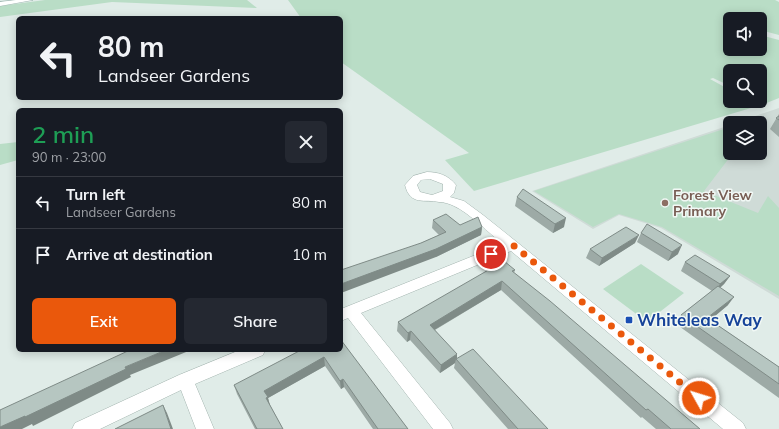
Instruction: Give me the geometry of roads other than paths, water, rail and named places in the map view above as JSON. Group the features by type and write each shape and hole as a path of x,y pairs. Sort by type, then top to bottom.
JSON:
{"street":[{"path":"0,4 30,0"},
{"path":"460,204 440,198 421,198 413,192 411,185 417,178 423,176 436,176 447,181 450,189 460,204 513,245 737,429"},
{"path":"440,198 448,193 450,189"},
{"path":"444,429 346,313 513,245"},
{"path":"81,429 185,380 252,352"},
{"path":"185,380 205,429"}],"place":[{"name":"Forest View Primary","path":"665,203"},
{"name":"Whiteleas Way","path":"629,320"}]}
